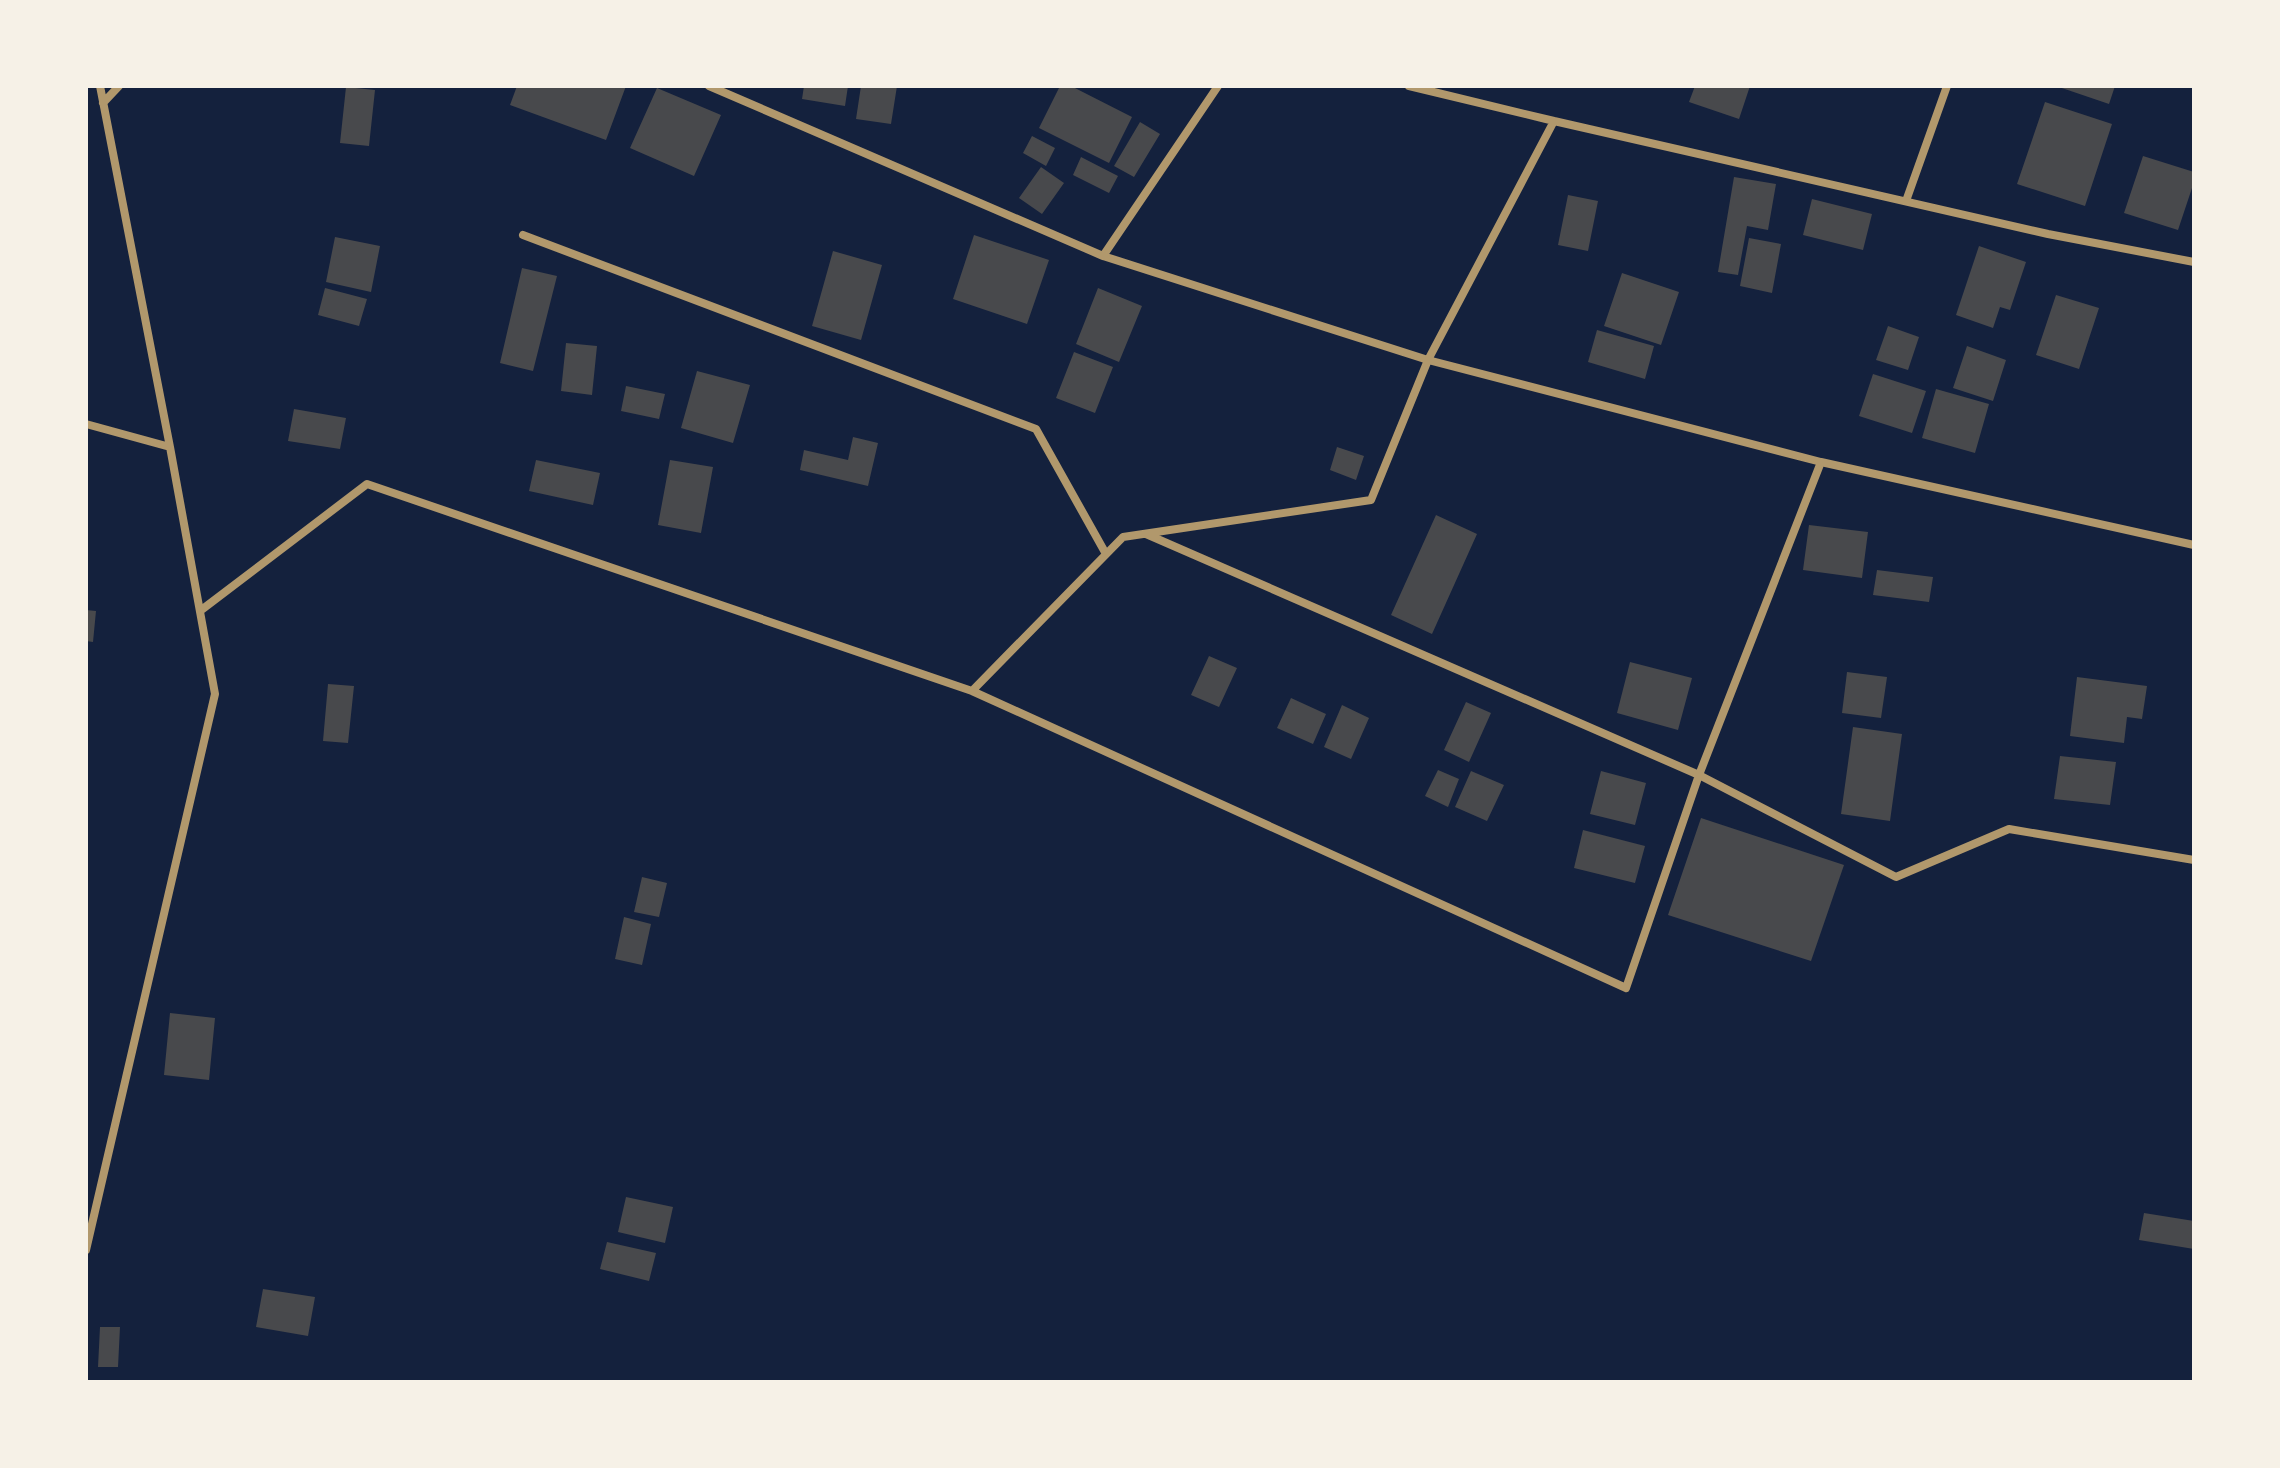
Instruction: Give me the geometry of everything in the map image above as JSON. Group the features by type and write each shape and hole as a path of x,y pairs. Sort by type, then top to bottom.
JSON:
{"street":[{"path":"86,1250 215,694 100,86"},
{"path":"103,103 119,86"},
{"path":"709,86 1103,256 1428,360 1821,462 2194,545"},
{"path":"1103,256 1218,86"},
{"path":"1409,86 2048,234 2194,262"},
{"path":"1906,201 1947,86"},
{"path":"972,691 1123,537 1371,500 1428,360 1554,121"},
{"path":"523,235 1036,429 1106,554"},
{"path":"86,424 170,447"},
{"path":"200,611 367,484 972,691 1626,988 1699,775 1821,462"},
{"path":"1146,534 1699,775 1896,877 2009,829 2194,860"}],"building":[{"path":"517,86 626,86 606,140 510,105"},
{"path":"804,86 848,86 845,106 802,99"},
{"path":"861,86 897,86 891,124 856,119"},
{"path":"1060,86 1071,86 1132,117 1109,163 1039,128"},
{"path":"1695,86 1750,86 1739,119 1689,102"},
{"path":"2056,86 2115,86 2109,104"},
{"path":"346,87 375,90 369,146 340,143"},
{"path":"657,88 721,115 694,176 630,148"},
{"path":"2045,102 2112,124 2085,206 2017,184"},
{"path":"1140,122 1160,134 1134,177 1114,166"},
{"path":"1032,136 1055,148 1046,166 1023,153"},
{"path":"2143,156 2194,172 2194,182 2178,230 2124,213"},
{"path":"1081,157 1118,176 1109,193 1073,175"},
{"path":"1041,167 1064,183 1042,214 1019,198"},
{"path":"1734,177 1776,184 1768,230 1747,226 1738,275 1718,272"},
{"path":"1568,195 1598,201 1588,251 1558,245"},
{"path":"1812,199 1872,214 1863,250 1803,235"},
{"path":"974,235 1049,260 1027,324 953,299"},
{"path":"335,237 380,246 371,292 326,282"},
{"path":"1749,238 1781,244 1772,293 1740,286"},
{"path":"1979,246 2026,262 2010,310 2000,307 1993,328 1956,315"},
{"path":"833,251 882,265 861,340 812,326"},
{"path":"522,268 557,276 533,371 500,363"},
{"path":"1622,273 1679,292 1661,345 1604,326"},
{"path":"325,288 367,299 359,326 318,315"},
{"path":"1098,288 1142,306 1119,362 1076,344"},
{"path":"2056,295 2099,308 2079,369 2036,355"},
{"path":"1888,326 1919,337 1908,370 1876,360"},
{"path":"1597,330 1654,346 1645,379 1588,362"},
{"path":"566,343 597,346 592,395 561,391"},
{"path":"1967,346 2006,360 1993,401 1953,388"},
{"path":"1074,352 1113,367 1095,413 1056,398"},
{"path":"697,371 750,385 733,443 681,428"},
{"path":"1873,374 1926,391 1912,433 1859,416"},
{"path":"626,386 665,394 659,419 621,411"},
{"path":"1936,389 1989,404 1975,453 1922,438"},
{"path":"294,409 346,418 340,449 288,441"},
{"path":"853,437 878,443 868,486 800,470 804,450 848,460"},
{"path":"1337,447 1364,456 1356,480 1330,470"},
{"path":"536,460 600,473 593,505 529,491"},
{"path":"670,460 713,467 701,533 658,525"},
{"path":"1436,515 1477,534 1432,634 1391,615"},
{"path":"1809,525 1868,532 1862,578 1803,570"},
{"path":"1877,570 1933,577 1929,602 1873,595"},
{"path":"86,610 96,611 93,642 86,641"},
{"path":"1209,656 1237,668 1219,707 1191,695"},
{"path":"1630,662 1692,678 1678,730 1617,713"},
{"path":"1847,672 1887,677 1881,718 1842,713"},
{"path":"2077,677 2147,686 2142,719 2127,717 2124,743 2070,736"},
{"path":"328,684 354,686 348,743 323,741"},
{"path":"1291,698 1326,714 1313,744 1277,728"},
{"path":"1466,702 1491,713 1469,762 1444,750"},
{"path":"1342,705 1369,718 1351,759 1324,747"},
{"path":"1853,727 1902,734 1890,821 1841,814"},
{"path":"2060,756 2116,762 2110,805 2054,799"},
{"path":"1438,770 1459,779 1448,807 1425,796"},
{"path":"1471,771 1504,785 1487,821 1455,807"},
{"path":"1601,771 1646,783 1635,825 1590,814"},
{"path":"1701,818 1844,865 1811,961 1668,915"},
{"path":"1583,830 1645,846 1635,883 1574,868"},
{"path":"642,877 667,883 659,917 634,912"},
{"path":"624,917 651,924 642,965 615,959"},
{"path":"170,1013 215,1018 209,1080 164,1075"},
{"path":"626,1197 673,1207 665,1243 618,1232"},
{"path":"2144,1213 2194,1221 2194,1249 2139,1240"},
{"path":"607,1242 656,1253 649,1281 600,1269"},
{"path":"263,1289 315,1297 308,1336 256,1327"},
{"path":"100,1327 120,1327 118,1367 98,1367"}]}
